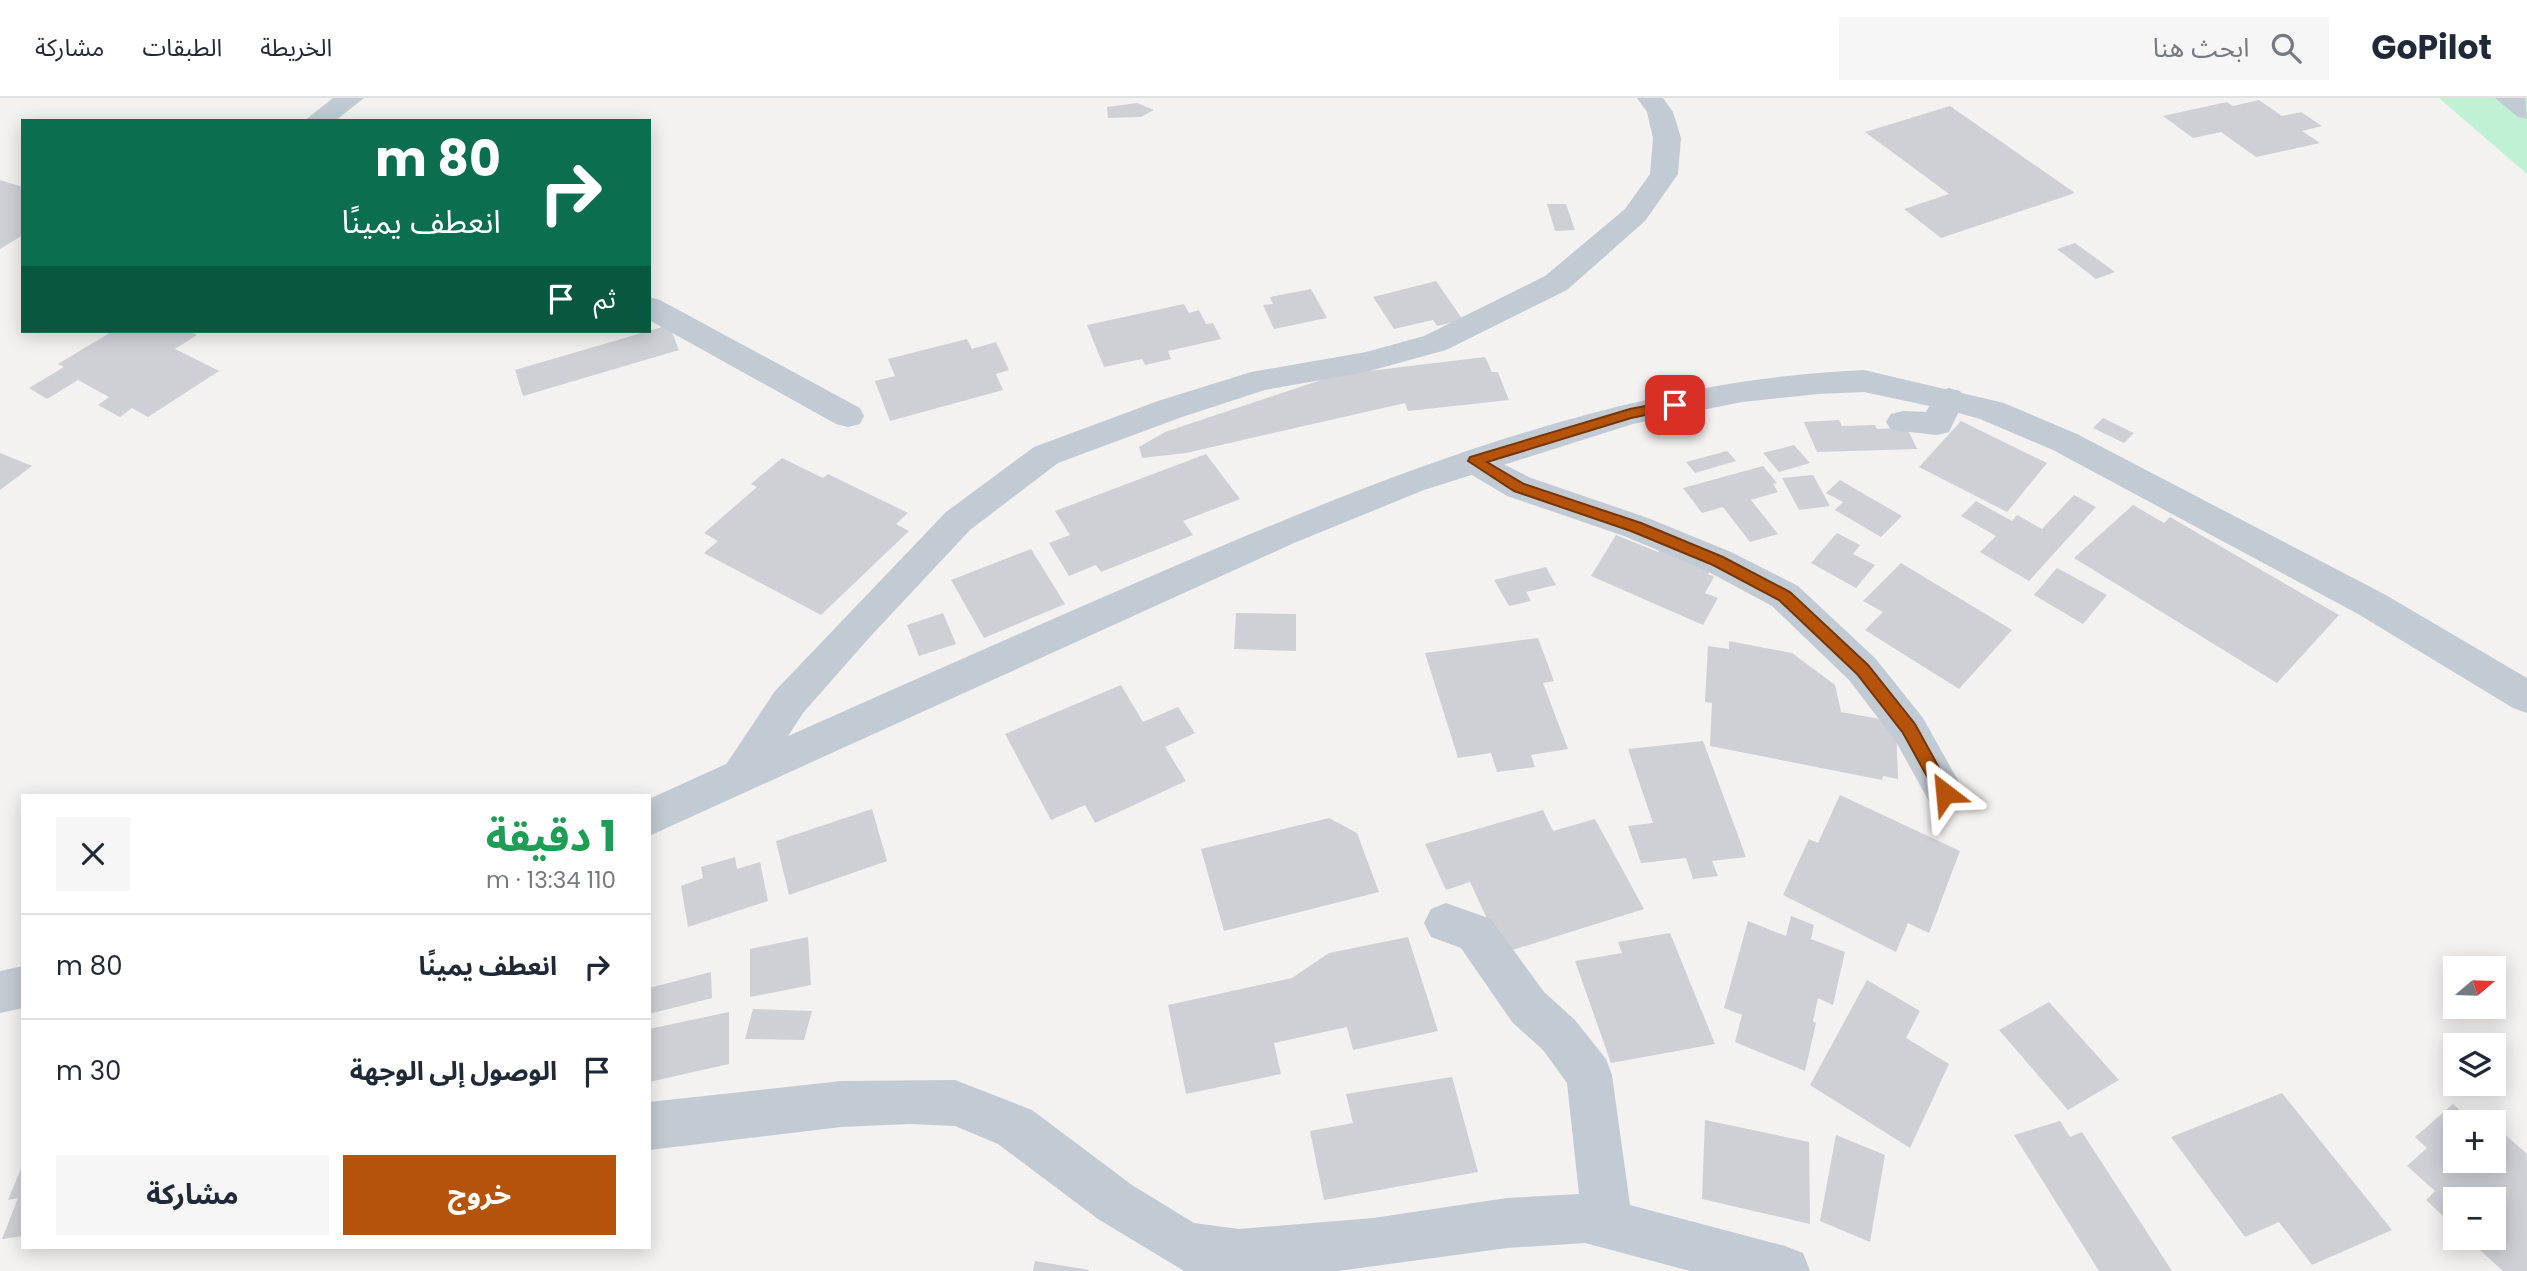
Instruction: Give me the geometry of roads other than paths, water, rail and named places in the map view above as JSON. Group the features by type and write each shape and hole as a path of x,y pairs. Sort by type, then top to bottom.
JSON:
{"street":[{"path":"320,119 351,98"},
{"path":"741,775 789,702 865,618 958,521 1046,455 1170,409 1262,380 1366,362 1435,343 1556,283 1635,215 1664,174 1667,138 1660,112 1650,98"},
{"path":"2508,98 2527,111"},
{"path":"651,308 848,416"},
{"path":"651,817 1282,534 1412,481 1630,414 1742,391 1864,381 1993,411 2065,442 2371,604 2527,697"},
{"path":"1903,422 1937,424 1949,399"},
{"path":"1475,461 1519,487 1636,527 1718,561 1785,596 1862,669 1909,729 1945,793"},
{"path":"1446,923 1476,933 1528,1007 1559,1035 1590,1075 1608,1225"},
{"path":"0,992 21,987"},
{"path":"651,1126 841,1104 909,1101 955,1104 1015,1127 1115,1202 1187,1247 1239,1254 1375,1257 1520,1222 1585,1218 1785,1271"}]}
